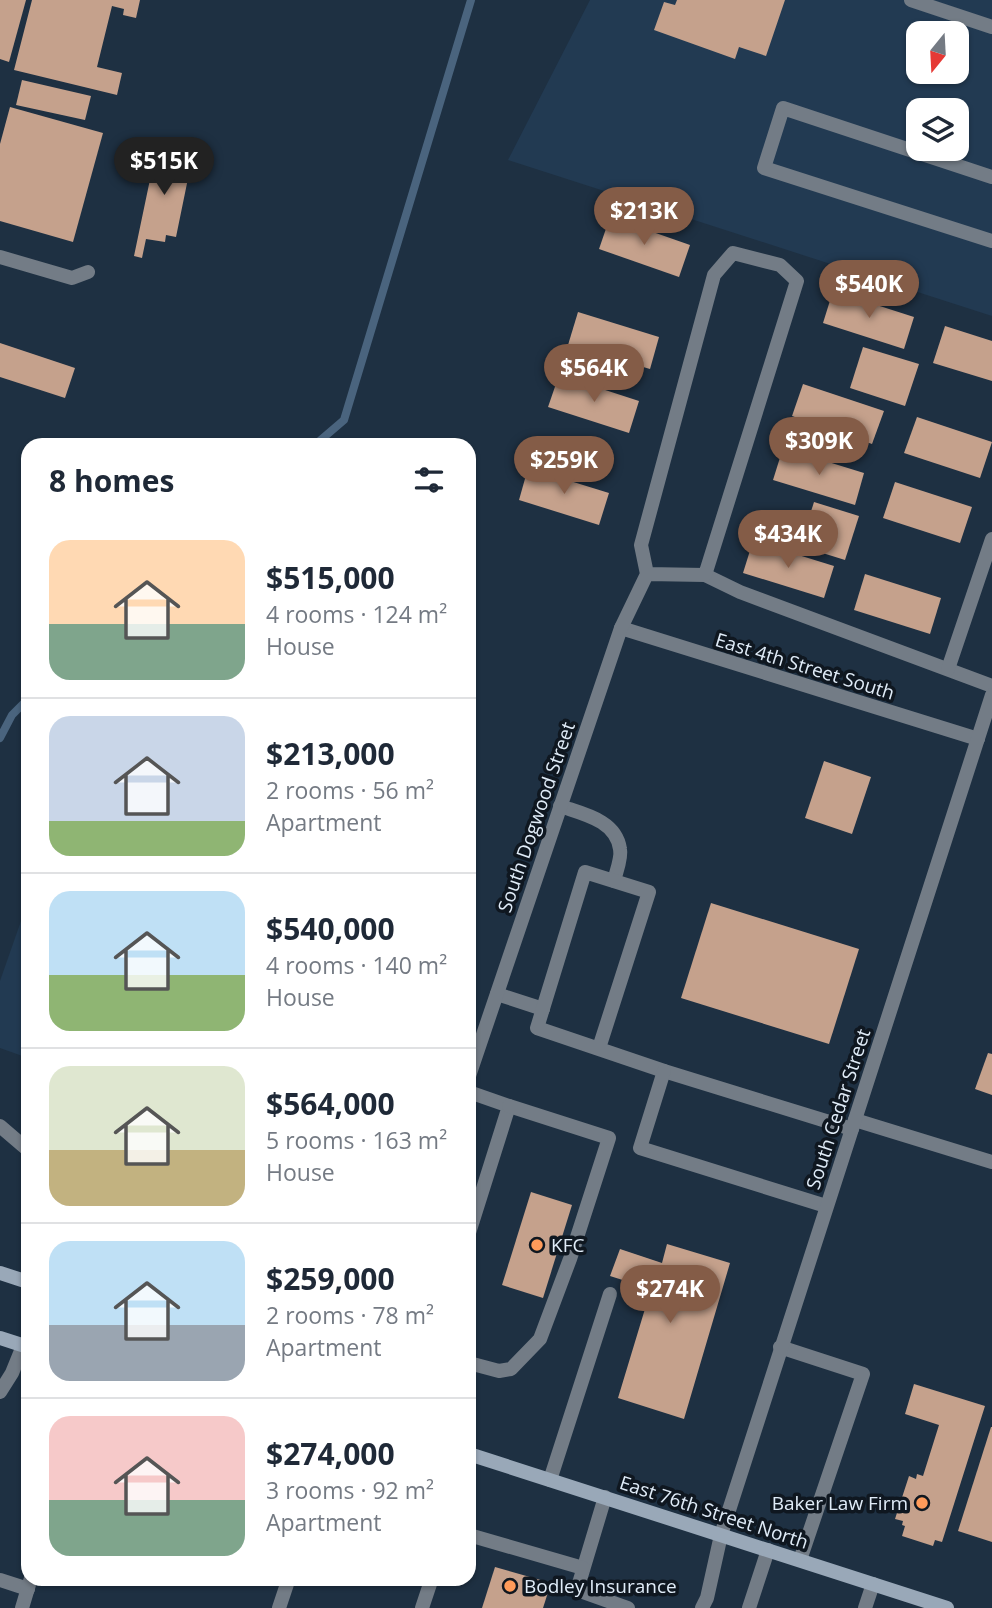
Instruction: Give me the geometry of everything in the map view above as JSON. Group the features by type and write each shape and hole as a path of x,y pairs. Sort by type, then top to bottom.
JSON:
{"main road":[{"path":"0,1273 21,1280"},
{"path":"0,1338 21,1341"},
{"name":"East 76th Street North","path":"476,1458 947,1608"}],"street":[{"path":"911,0 992,27"},
{"path":"991,173 783,108 764,168 992,241"},
{"path":"705,575 797,281 780,265 733,253 714,275 641,545 647,574 705,575 740,592 992,685"},
{"path":"0,257 72,278 88,272"},
{"path":"948,669 992,539"},
{"name":"South Dogwood Street","path":"476,1056 621,628 647,574"},
{"name":"East 4th Street South","path":"621,628 978,739"},
{"name":"South Cedar Street","path":"702,1608 707,1598 721,1535 780,1347 992,695"},
{"path":"560,806 601,820 616,836 621,851 614,881"},
{"path":"598,1048 649,892 585,872 537,1028 664,1071 992,1162"},
{"path":"497,994 543,1009"},
{"path":"664,1071 640,1148 826,1206"},
{"path":"476,1094 609,1138 570,1259 540,1339 511,1369 499,1371 476,1365"},
{"path":"476,1211 509,1106"},
{"path":"0,1126 21,1144"},
{"path":"550,1480 610,1294"},
{"path":"780,1347 863,1374 800,1560"},
{"path":"0,1392 21,1353"},
{"path":"605,1497 577,1590 628,1608"},
{"path":"476,1537 583,1569"},
{"path":"749,1608 768,1550"},
{"path":"0,1580 21,1583"},
{"path":"865,1608 873,1584"},
{"path":"22,1608 29,1586"},
{"path":"279,1608 286,1586"},
{"path":"422,1608 429,1586"}],"shaded area":[{"path":"590,0 992,0 992,316 508,160"},
{"path":"21,921 21,1056 0,1048 0,981"}],"building":[{"path":"0,0 26,0 9,62 0,59"},
{"path":"32,0 140,0 136,18 123,15 124,9 112,6 97,67 122,73 117,95 14,70"},
{"path":"677,0 785,0 766,56 739,47 735,59 654,30 664,2 675,5"},
{"path":"22,80 91,96 85,120 16,105"},
{"path":"10,107 103,133 73,242 0,221 0,144"},
{"path":"157,146 193,154 176,237 166,235 165,242 146,239 142,258 134,256"},
{"path":"610,217 690,245 679,277 599,249"},
{"path":"833,291 914,317 904,349 823,323"},
{"path":"578,312 659,337 650,369 568,345"},
{"path":"945,326 992,341 992,381 933,363"},
{"path":"0,343 75,368 65,398 0,377"},
{"path":"863,347 919,364 905,406 850,388"},
{"path":"559,375 639,401 629,433 548,407"},
{"path":"803,384 884,411 872,444 792,416"},
{"path":"917,417 992,442 980,478 904,453"},
{"path":"783,448 864,473 855,505 773,480"},
{"path":"528,468 609,493 599,525 519,500"},
{"path":"895,482 972,507 960,543 883,518"},
{"path":"814,502 859,516 845,560 800,546"},
{"path":"753,541 834,566 824,598 743,573"},
{"path":"865,574 941,598 930,634 854,610"},
{"path":"824,761 871,777 852,834 805,818"},
{"path":"711,903 859,949 829,1044 681,998"},
{"path":"988,1053 992,1054 992,1095 975,1089"},
{"name":"KFC","path":"531,1192 572,1205 543,1298 502,1285"},
{"path":"667,1244 730,1263 684,1419 618,1398 651,1289 610,1276 620,1249 662,1263"},
{"path":"914,1384 985,1406 942,1542 935,1540 933,1546 902,1536 905,1526 902,1525 903,1521 895,1519 909,1476 916,1479 917,1474 923,1476 939,1425 905,1414"},
{"path":"992,1427 992,1542 958,1531"},
{"path":"495,1567 551,1583 543,1608 482,1608"}],"waterway":[{"path":"323,438 344,420 471,0"},
{"path":"0,738 12,715 21,706"}],"place":[{"name":"KFC","path":"537,1245"},
{"name":"Baker Law Firm","path":"922,1503"},
{"name":"Bodley Insurance","path":"510,1586"}]}
